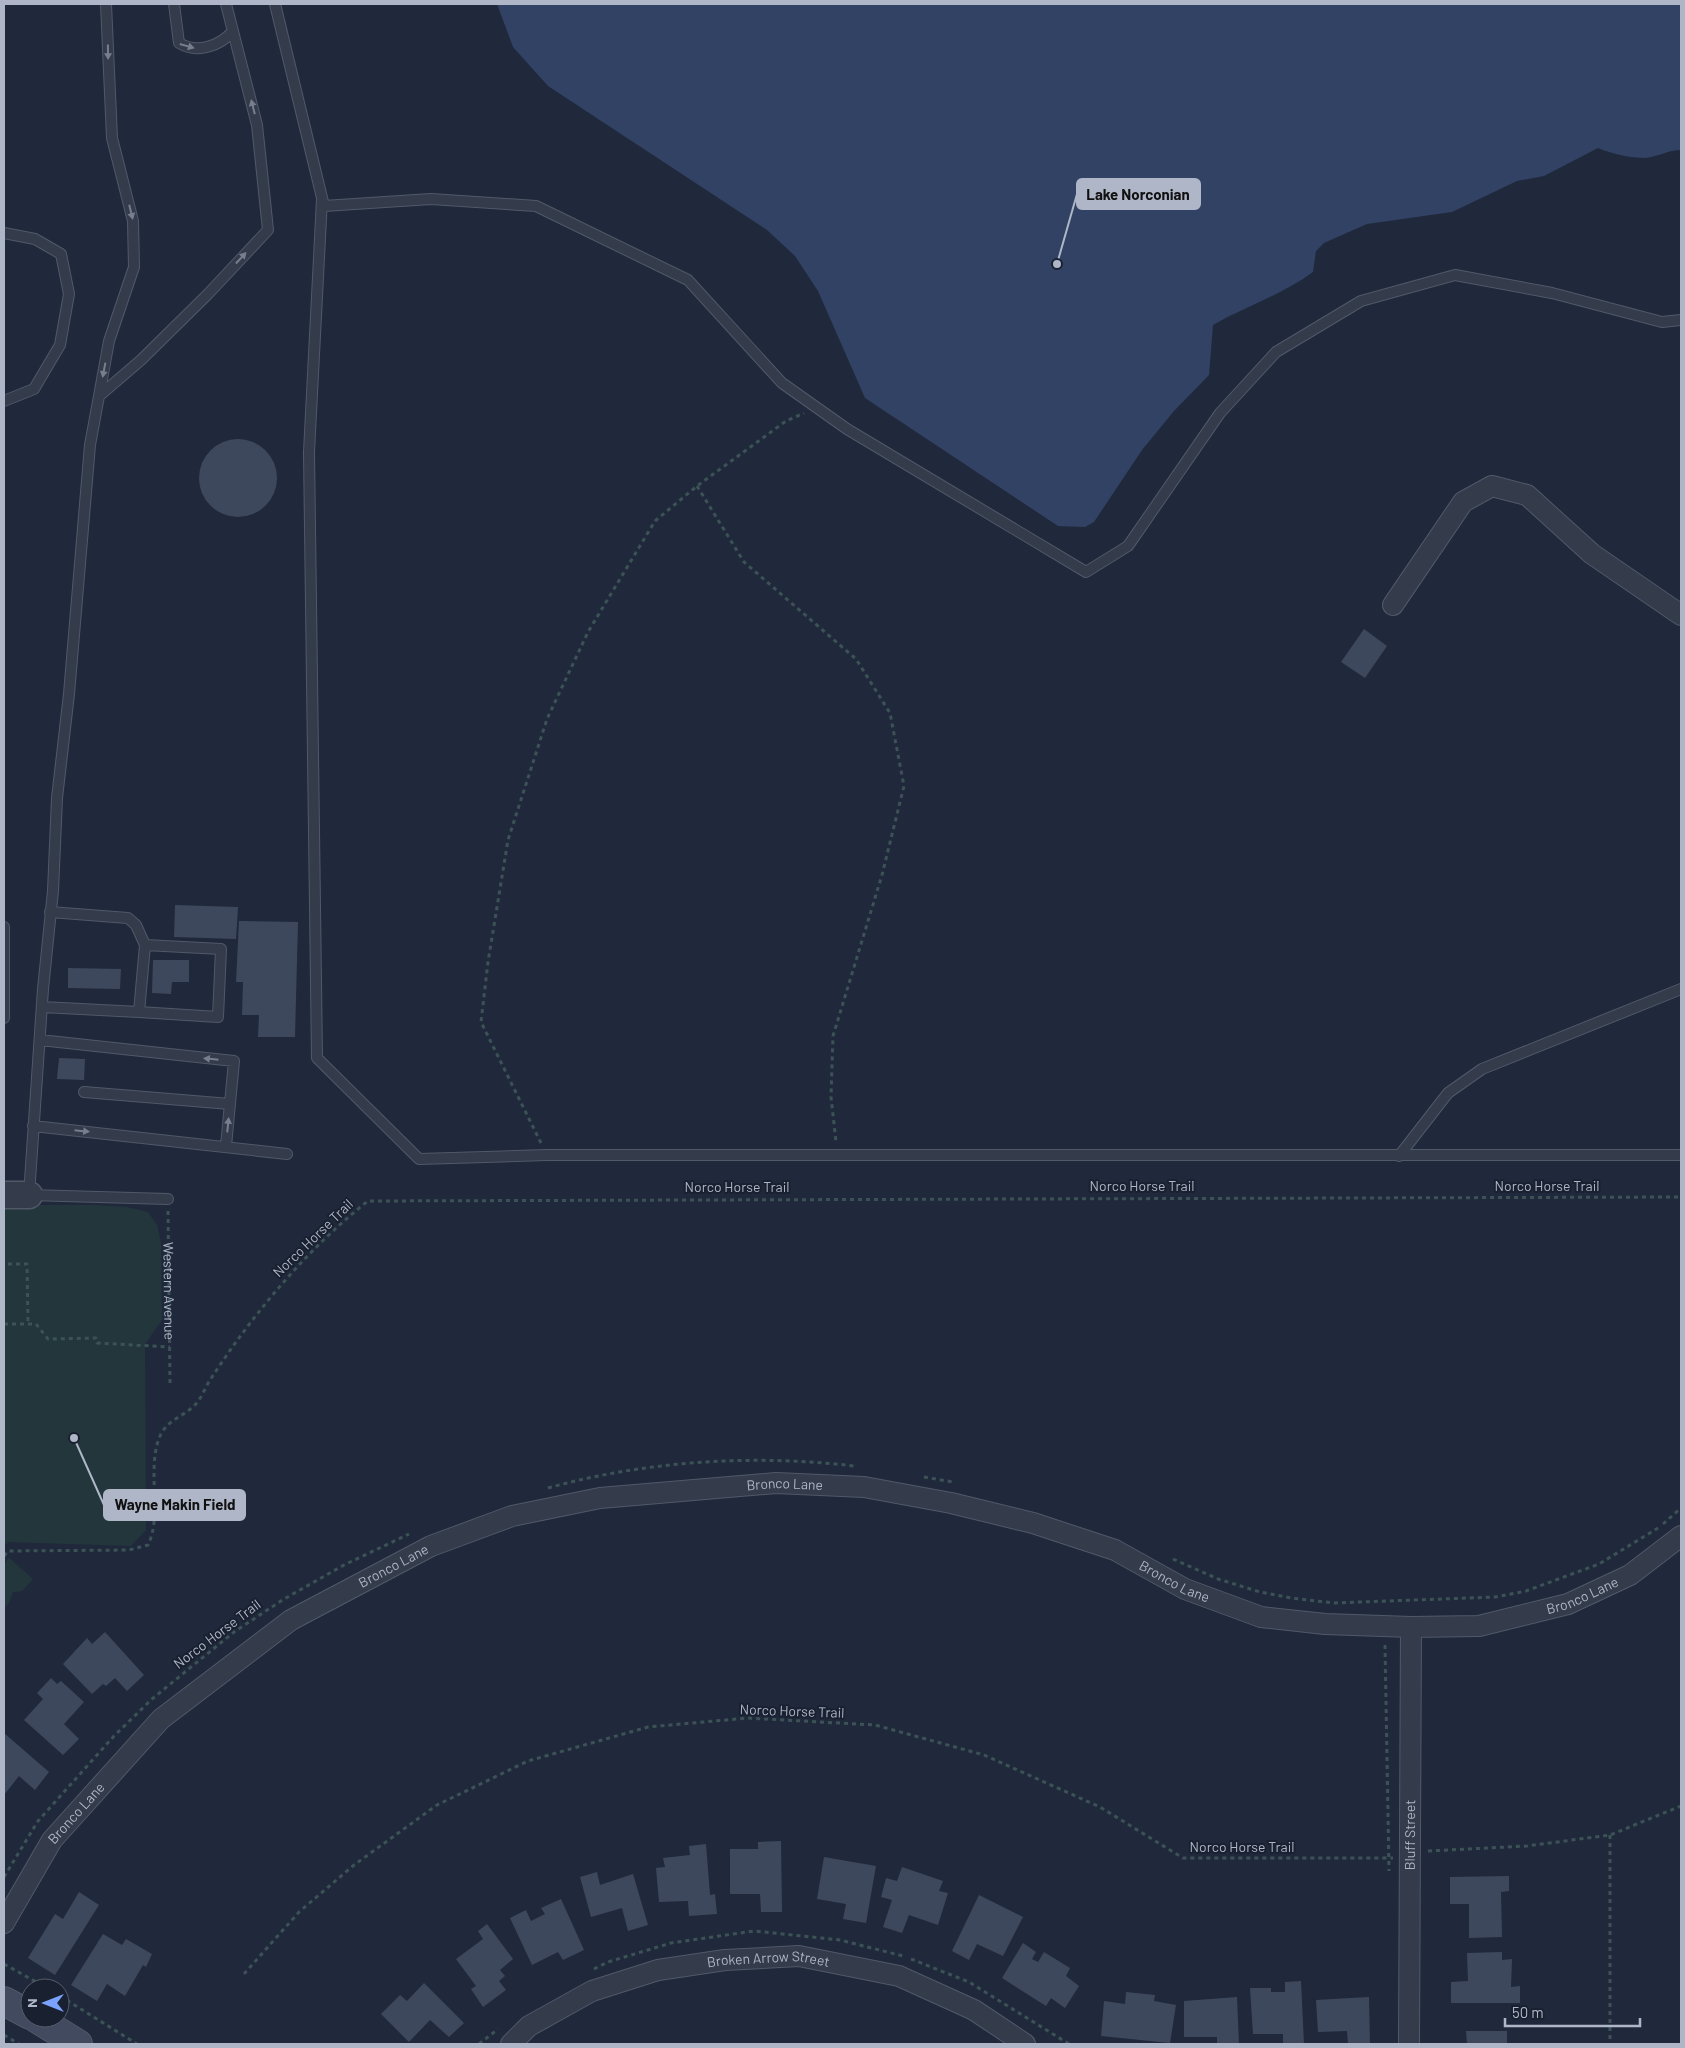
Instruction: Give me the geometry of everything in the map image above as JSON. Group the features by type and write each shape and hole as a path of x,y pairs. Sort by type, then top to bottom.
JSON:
{"main road":[{"path":"4,2001 20,2010"},
{"path":"52,2028 78,2044"}],"street":[{"path":"1394,605 1462,502 1492,486 1527,495 1592,554 1681,615"},
{"path":"4,1195 30,1195"},
{"name":"Bronco Lane","path":"4,1923 52,1840 161,1719 291,1620 431,1546 512,1516 600,1498 776,1483 864,1487 951,1503 1033,1523 1115,1550 1185,1589 1261,1617 1325,1624 1412,1627 1479,1626 1568,1604 1630,1576 1681,1536"},
{"name":"Bluff Street","path":"1409,2044 1412,1627"},
{"name":"Broken Arrow Street","path":"511,2044 529,2026 592,1991 658,1970 725,1960 799,1956 899,1976 974,2010 1025,2044"}],"lane":[{"path":"106,4 112,138 133,221 134,267 109,340 90,445 69,694 57,798 33,1126 30,1195 168,1199"},
{"path":"174,4 179,43 186,48 199,48 220,44 233,31"},
{"path":"98,396 142,360 268,230 257,125 226,4"},
{"path":"275,4 324,206 431,199 536,206 688,280 782,383 847,429 1086,572 1128,546 1220,413 1276,352 1361,301 1455,275 1552,292 1662,322 1681,320"},
{"path":"322,199 309,452 317,1058 418,1159 546,1155 1681,1155"},
{"path":"4,232 35,239 61,254 68,294 60,345 34,389 4,401"},
{"path":"50,912 128,918 136,925 145,945 139,1012"},
{"path":"4,927 4,1018"},
{"path":"42,1007 218,1017 221,949 145,945"},
{"path":"1399,1156 1448,1093 1482,1069 1681,989"},
{"path":"40,1040 234,1061 226,1146"},
{"path":"84,1092 230,1104"},
{"path":"33,1126 287,1154"}],"path":[{"path":"546,1155 481,1022 488,962 508,840 547,719 588,632 655,521 697,486 786,421 817,408"},
{"path":"697,486 744,562 856,659 890,713 904,786 882,875 833,1036 831,1097 838,1156"},
{"name":"Norco Horse Trail","path":"4,1556 8,1551 130,1550 148,1545 153,1527 154,1476 160,1436 168,1424 198,1402 208,1382 230,1350 301,1262 368,1201 1681,1196"},
{"name":"Western Avenue","path":"168,1199 170,1383"},
{"path":"8,1264 27,1264 28,1324"},
{"path":"4,1324 36,1324 48,1339 96,1338 97,1343 170,1347"},
{"path":"545,1488 619,1473 718,1462 821,1462 861,1467"},
{"path":"920,1476 955,1483"},
{"path":"1166,1556 1218,1579 1260,1592 1334,1603 1495,1598 1526,1591 1599,1564 1660,1526 1681,1508"},
{"name":"Norco Horse Trail","path":"4,1877 38,1821 114,1736 159,1693 234,1632 284,1599 381,1546 418,1530"},
{"path":"1384,1602 1389,1878"},
{"name":"Norco Horse Trail","path":"244,1974 299,1912 354,1865 437,1805 528,1761 648,1727 748,1718 875,1725 984,1755 1100,1807 1183,1858 1389,1859 1410,1852 1527,1846 1610,1835 1681,1806"},
{"path":"1610,1835 1610,2044"},
{"path":"4,1964 29,1978"},
{"path":"70,2002 137,2044"},
{"path":"4,2035 18,2044"}],"shaded area":[{"path":"4,1205 126,1207 148,1212 157,1225 161,1243 162,1320 145,1344 146,1530 131,1546 8,1542 4,1547"},
{"path":"9,1558 33,1579 22,1591 13,1592 9,1603 4,1608 4,1564"}],"water":[{"path":"497,4 1681,4 1681,150 1646,158 1621,155 1598,148 1544,176 1517,181 1452,212 1367,224 1324,243 1316,251 1313,272 1276,294 1213,325 1209,375 1174,411 1142,450 1094,522 1085,527 1058,526 865,398 818,291 795,256 767,230 548,86 513,47"}],"building":[{"path":"238,439 253,442 266,450 274,463 277,478 274,493 266,506 253,514 238,517 223,514 210,506 202,493 199,478 202,463 210,450 223,442"},
{"path":"1364,629 1387,646 1365,678 1341,662"},
{"path":"175,905 238,907 236,939 174,937"},
{"path":"239,921 298,922 295,1037 258,1037 259,1015 242,1015 243,982 236,982"},
{"path":"153,960 189,960 189,982 172,982 171,994 152,993"},
{"path":"68,968 121,969 120,989 68,988"},
{"path":"59,1058 85,1059 84,1080 57,1079"},
{"path":"105,1632 144,1675 127,1691 115,1678 106,1686 103,1684 92,1694 63,1664 87,1638 92,1644"},
{"path":"51,1678 57,1684 61,1681 84,1702 64,1724 79,1739 63,1755 24,1720 43,1699 37,1693"},
{"path":"4,1733 49,1772 35,1790 19,1776 4,1795"},
{"path":"781,1841 782,1912 761,1912 760,1894 730,1894 730,1849 758,1849 758,1842"},
{"path":"706,1844 710,1895 715,1894 717,1914 689,1916 688,1901 659,1902 656,1868 665,1867 663,1858 690,1855 689,1846"},
{"path":"824,1857 876,1866 866,1923 843,1919 846,1904 817,1899"},
{"path":"902,1867 943,1881 939,1891 948,1893 938,1925 909,1915 902,1933 883,1927 892,1900 881,1897 886,1878 897,1881"},
{"path":"597,1872 600,1885 633,1874 648,1925 628,1931 622,1908 591,1917 580,1877"},
{"path":"1509,1876 1509,1891 1501,1892 1502,1937 1469,1938 1469,1904 1450,1904 1450,1877"},
{"path":"79,1892 99,1905 55,1975 28,1958 55,1914 63,1919"},
{"path":"979,1895 1023,1917 1003,1956 977,1944 969,1960 952,1951"},
{"path":"561,1899 584,1950 563,1960 558,1952 532,1965 510,1918 526,1910 531,1921 545,1914 541,1908"},
{"path":"487,1924 513,1959 500,1970 505,1976 499,1981 506,1990 483,2007 471,1989 476,1986 456,1959 483,1939 478,1931"},
{"path":"103,1934 122,1945 126,1939 152,1954 146,1967 143,1965 125,1996 107,1984 97,2001 71,1985"},
{"path":"1023,1943 1036,1952 1032,1959 1038,1962 1044,1952 1070,1968 1066,1976 1079,1986 1065,2008 1051,1998 1046,2006 1002,1978"},
{"path":"1502,1952 1502,1960 1512,1959 1511,1987 1520,1986 1520,2003 1451,2003 1451,1982 1468,1981 1467,1953"},
{"path":"1301,1981 1304,2044 1283,2044 1283,2034 1253,2034 1250,1988 1271,1988 1271,1992 1285,1992 1285,1982"},
{"path":"424,1983 464,2023 449,2037 430,2020 409,2042 381,2014 400,1995 407,2001"},
{"path":"1126,1992 1155,1995 1154,2001 1176,2005 1170,2043 1101,2036 1104,2001 1125,2004"},
{"path":"1237,1997 1239,2044 1217,2044 1217,2037 1184,2037 1184,2001"},
{"path":"1369,1997 1370,2044 1348,2044 1347,2031 1318,2032 1316,2000"},
{"path":"1466,2031 1507,2031 1507,2044 1467,2044"}],"place":[{"name":"Lake Norconian","path":"1057,264"},
{"name":"Wayne Makin Field","path":"74,1438"}]}
